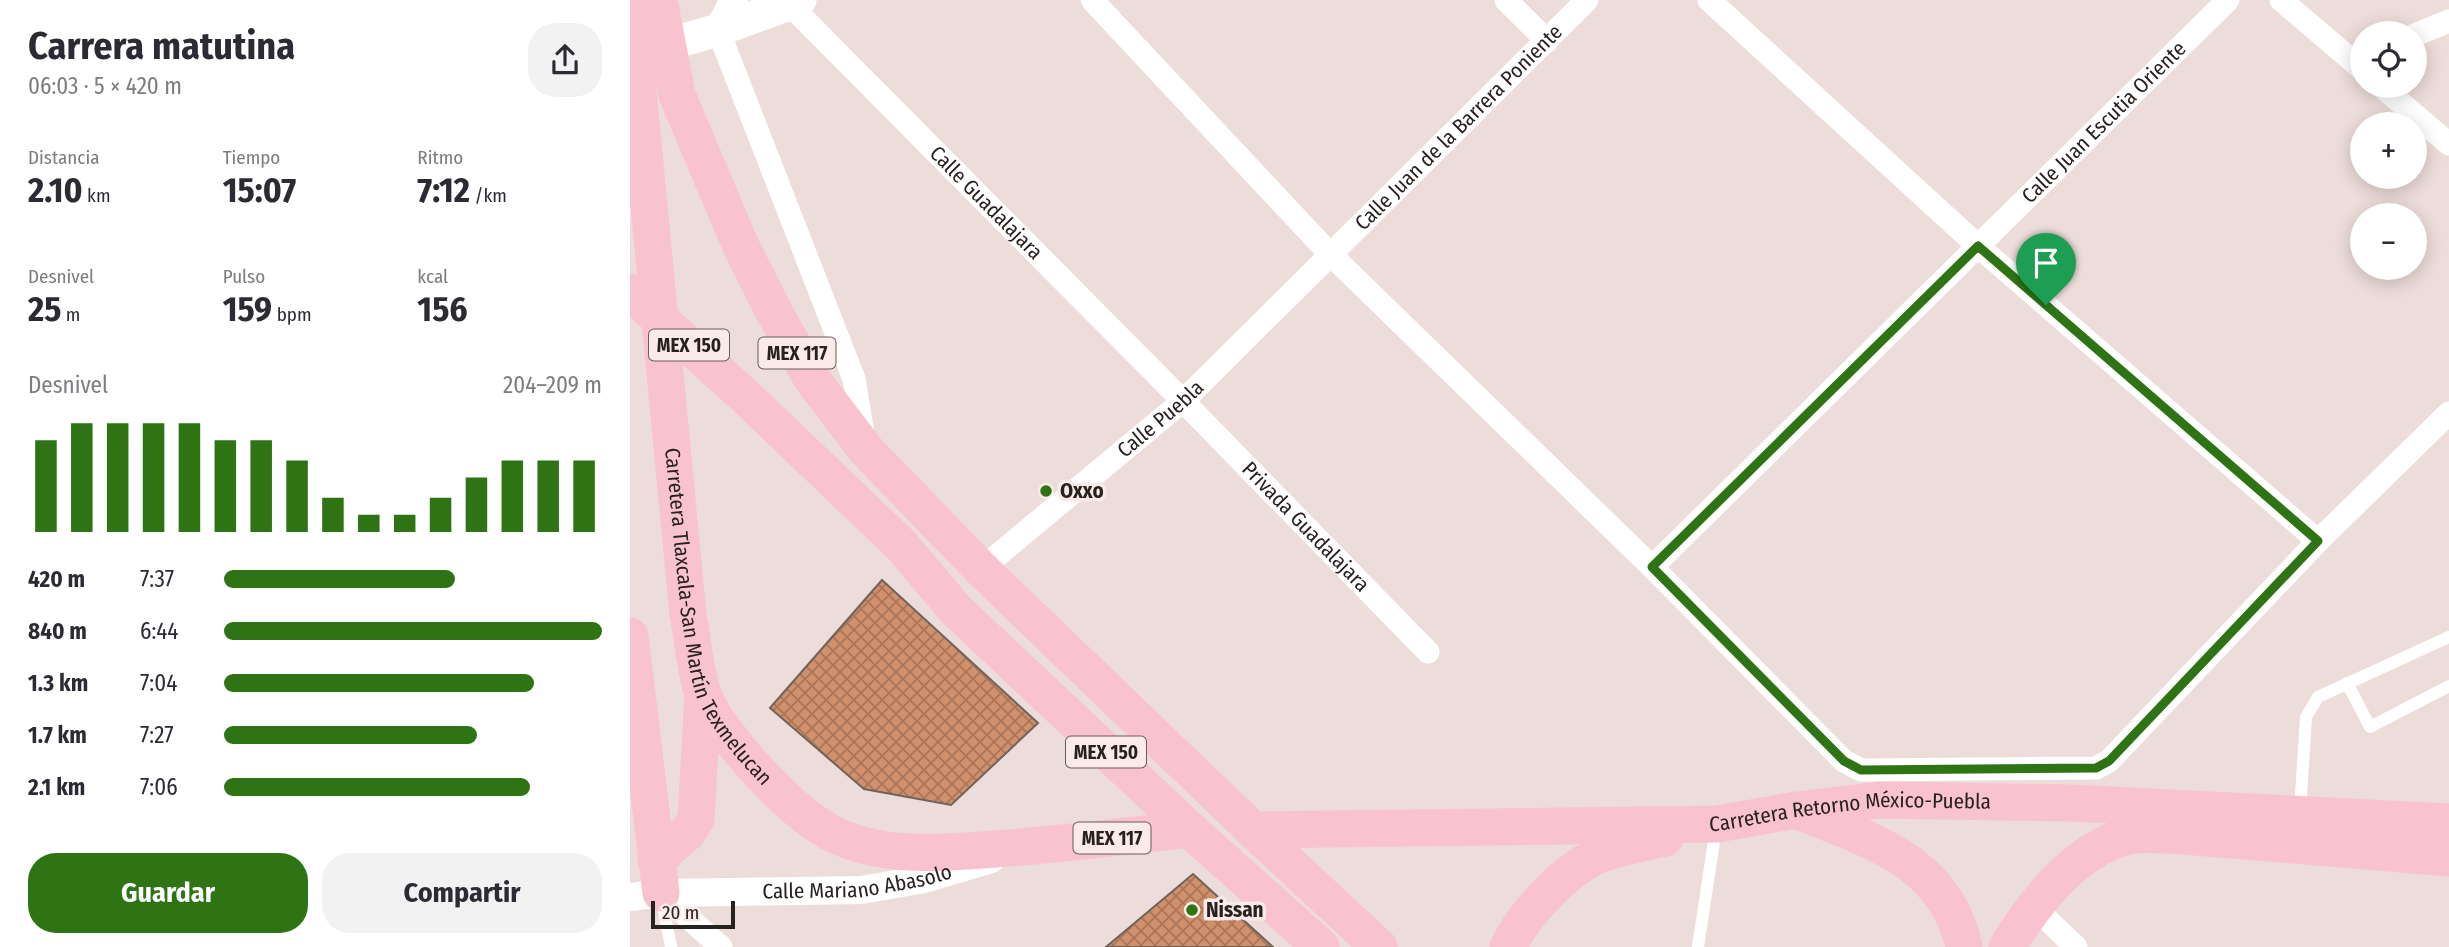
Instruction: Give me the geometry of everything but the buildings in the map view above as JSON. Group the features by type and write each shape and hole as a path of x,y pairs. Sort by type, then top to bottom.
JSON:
{"main road":[{"name":"MEX 117","path":"659,0 677,94 740,244 774,312 812,379 866,450 981,569"},
{"path":"630,56 718,30 795,2"},
{"name":"Carretera Tlaxcala-San Martín Texmelucan","path":"630,6 688,615 703,694 737,749 803,814 832,833 864,845 896,852 930,853 1035,846 1189,830"},
{"name":"MEX 150","path":"630,292 747,398 902,546 956,610 1189,830 1321,947"},
{"name":"MEX 150","path":"902,546 981,569 1379,947"},
{"path":"630,636 649,883"},
{"path":"649,883 696,819 703,694"},
{"name":"Carretera Retorno México-Puebla","path":"1253,830 1717,824 1797,810 1880,800 2072,803 2449,822"},
{"path":"1797,810 1877,843 1923,872 1947,900 1964,947"},
{"path":"1508,947 1516,930 1555,885 1597,856 1717,824"},
{"path":"2007,947 2033,906 2056,881 2081,861 2129,836 2171,835 2449,858"}],"street":[{"path":"734,0 718,30 854,379 866,450"},
{"path":"1092,0 1330,254 1652,567 1851,766 1861,770 2096,768 2109,761 2318,541 2449,413"},
{"path":"1506,0 1547,41"},
{"name":"Calle Juan de la Barrera Poniente","path":"1330,254 1587,0"},
{"path":"1709,0 1978,246 2318,541"},
{"name":"Calle Juan Escutia Oriente","path":"1652,567 2228,0"},
{"path":"2281,0 2350,55"},
{"name":"Calle Guadalajara","path":"795,2 1183,401"},
{"path":"2427,30 2449,22"},
{"path":"2395,98 2449,144"},
{"name":"Calle Puebla","path":"981,569 1183,401 1330,254"},
{"name":"Privada Guadalajara","path":"1183,401 1429,652"},
{"name":"Calle Mariano Abasolo","path":"649,883 862,890 924,879 1035,846"},
{"path":"649,883 721,947"},
{"path":"2033,906 2076,947"}],"lane":[{"path":"2300,813 2306,717 2318,697 2449,637"},
{"path":"2347,683 2370,727 2449,686"},
{"path":"1698,947 1717,824"},
{"path":"649,883 671,947"}],"place":[{"name":"Oxxo","path":"1046,491"},
{"name":"Nissan","path":"1192,910"}],"route":[{"path":"1978,246 2046,305 2318,541 2109,761 2096,768 1861,770 1851,766 1652,567 1978,246"}]}
